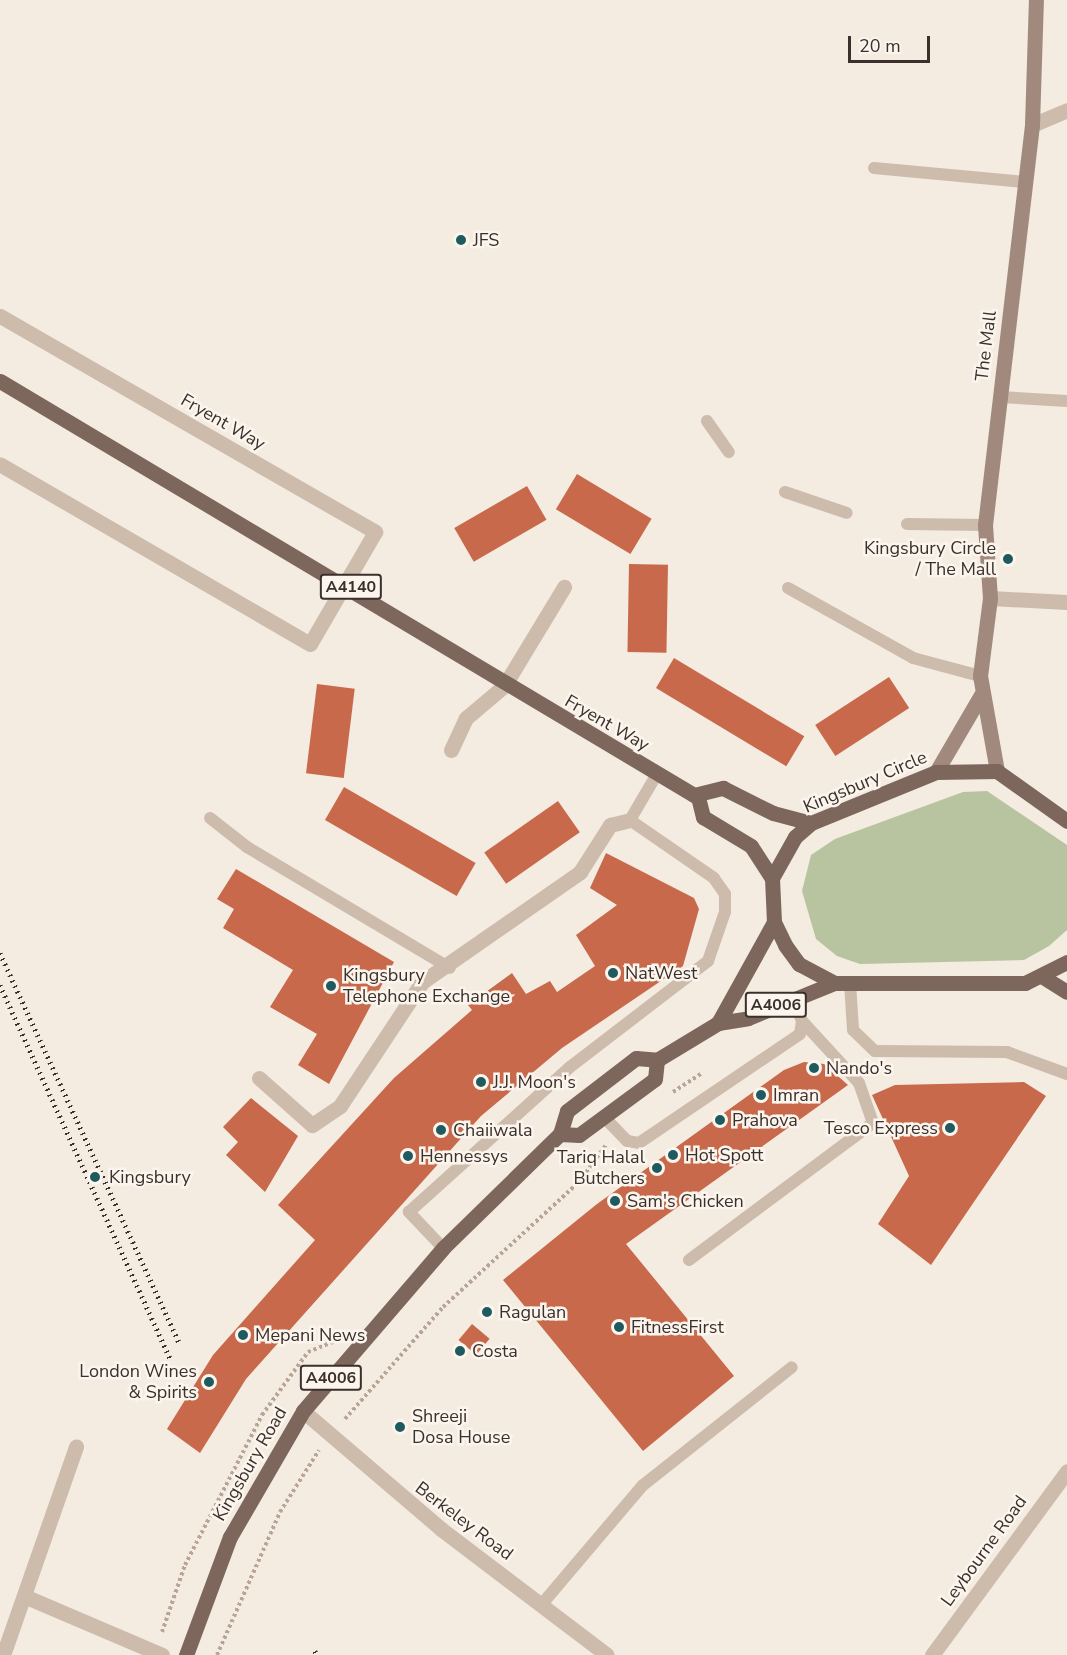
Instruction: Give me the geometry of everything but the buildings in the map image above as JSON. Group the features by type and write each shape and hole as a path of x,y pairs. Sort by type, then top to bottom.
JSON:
{"main road":[{"name":"Fryent Way","path":"0,381 346,583 504,686 698,797"},
{"name":"Kingsbury Circle","path":"772,878 795,837 811,823 936,772 997,771"},
{"path":"997,771 1067,821"},
{"path":"811,823 773,813 723,788 698,797 703,817 751,846 772,878 774,921 799,964 834,983 996,986 1043,977 1067,962"},
{"name":"Kingsbury Road","path":"718,1023 774,921"},
{"path":"1043,977 1067,992"},
{"name":"Kingsbury Road","path":"186,1655 230,1537 303,1411 443,1248 560,1134 567,1111 636,1058 657,1060 718,1023 748,1018 792,998 834,983"},
{"path":"560,1134 579,1135 655,1079 657,1060"}],"street":[{"name":"The Mall","path":"997,771 991,720 981,695 980,676 990,598 985,525 1032,125 1036,0"},
{"path":"1032,125 1067,110"},
{"name":"Fryent Way","path":"0,316 375,532 346,583"},
{"path":"0,464 310,644 346,583"},
{"path":"451,750 466,718 504,686 564,587"},
{"path":"990,598 1067,602"},
{"path":"936,772 981,695"},
{"path":"258,1078 312,1125 340,1106 398,1012 423,982 450,968 580,872 610,825 630,820"},
{"name":"Berkeley Road","path":"303,1411 441,1529 607,1655"},
{"path":"3,1655 76,1446"},
{"name":"Leybourne Road","path":"932,1655 1067,1471"},
{"path":"24,1596 160,1649"}],"lane":[{"path":"874,168 1025,182"},
{"path":"1000,397 1067,401"},
{"path":"707,421 729,452"},
{"path":"785,492 847,513"},
{"path":"907,524 985,525"},
{"path":"788,588 913,658 980,676"},
{"path":"443,1248 409,1212 570,1067 708,961 725,912 725,894 714,878 630,820 657,774"},
{"path":"210,818 247,848 450,968"},
{"path":"850,983 853,1030 875,1052 1007,1052 1067,1074"},
{"path":"689,1260 873,1123 860,1083 802,1021 792,998"},
{"path":"604,1117 627,1141 639,1143 800,1034 802,1021"},
{"path":"542,1604 642,1486 792,1367"}],"path":[{"path":"340,1425 443,1307 579,1182 601,1149"},
{"path":"160,1649 185,1565 243,1449 290,1373 308,1352 329,1341 354,1350"},
{"path":"217,1655 280,1512 318,1451"}],"green space":[{"path":"987,791 1067,845 1067,930 1049,946 1024,960 860,964 837,956 816,939 802,891 811,855 835,839 963,792"}],"railway":[{"path":"0,953 179,1343"},
{"path":"0,985 171,1360"},
{"path":"315,1651 317,1655"}],"place":[{"name":"JFS","path":"461,240"},
{"name":"Kingsbury Circle / The Mall","path":"1008,559"},
{"name":"NatWest","path":"613,973"},
{"name":"Kingsbury Telephone Exchange","path":"331,986"},
{"name":"Nando's","path":"814,1068"},
{"name":"J.J. Moon's","path":"481,1082"},
{"name":"Imran","path":"761,1095"},
{"name":"Prahova","path":"720,1120"},
{"name":"Tesco Express","path":"950,1128"},
{"name":"Chaiiwala","path":"441,1130"},
{"name":"Hot Spott","path":"673,1155"},
{"name":"Hennessys","path":"408,1156"},
{"name":"Tariq Halal Butchers","path":"657,1168"},
{"name":"Kingsbury","path":"95,1177"},
{"name":"Sam's Chicken","path":"615,1201"},
{"name":"Ragulan","path":"487,1312"},
{"name":"FitnessFirst","path":"619,1327"},
{"name":"Mepani News","path":"243,1335"},
{"name":"Costa","path":"460,1351"},
{"name":"London Wines & Spirits","path":"209,1382"},
{"name":"Shreeji Dosa House","path":"400,1427"}]}
